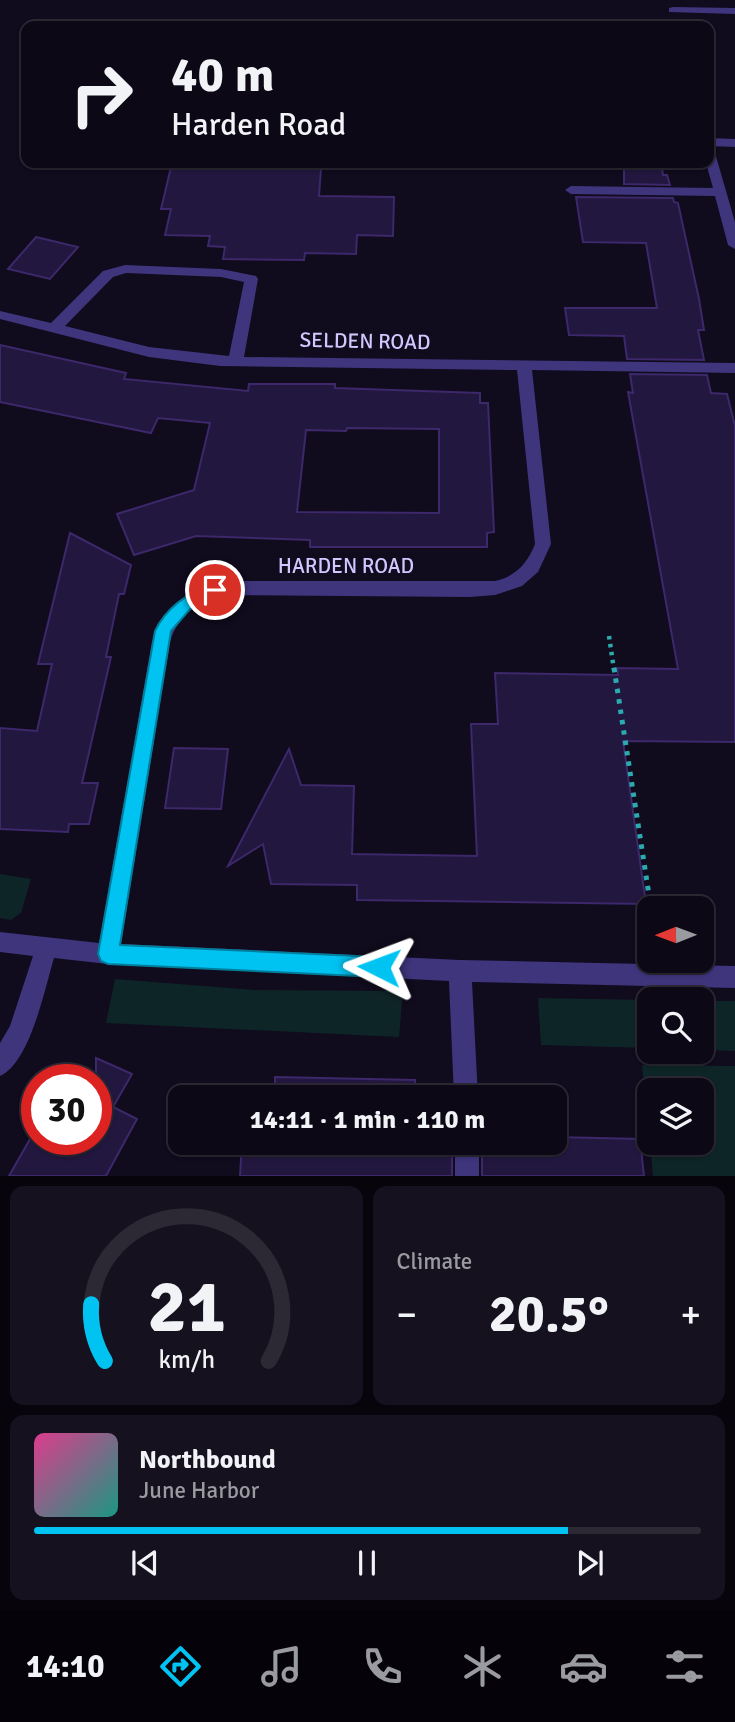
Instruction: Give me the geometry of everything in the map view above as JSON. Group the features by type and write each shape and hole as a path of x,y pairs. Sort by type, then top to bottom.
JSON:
{"street":[{"path":"671,5 735,11"},
{"path":"714,142 735,142"},
{"path":"713,168 735,245"},
{"path":"571,190 720,192"},
{"path":"52,330 108,274 125,269 155,268 221,273 251,279 236,361"},
{"name":"SELDEN ROAD","path":"0,316 149,352 236,361 735,368"},
{"name":"HARDEN ROAD","path":"108,954 161,642 167,622 194,598 225,588 477,590 498,589 519,580 540,559 543,544 524,364"},
{"path":"0,942 108,954 460,971 735,977"},
{"path":"0,1064 20,1032 46,949"},
{"path":"460,971 465,1085"},
{"path":"467,1155 467,1176"}],"path":[{"path":"609,636 649,896"}],"green space":[{"path":"0,874 31,879 21,913 11,920 0,918"},
{"path":"115,979 255,990 403,991 399,1037 106,1023"},
{"path":"538,998 637,1000 637,1048 541,1045"},
{"path":"714,1001 735,1001 735,1051 714,1050"},
{"path":"642,1065 735,1066 735,1176 653,1176 651,1155 714,1155 714,1078 643,1078"}],"building":[{"path":"171,168 321,169 319,196 394,197 393,236 357,235 356,254 305,253 304,260 223,259 225,247 208,246 210,236 165,235 171,209 161,209"},
{"path":"624,168 662,168 670,185 624,184"},
{"path":"576,197 673,198 674,202 678,203 699,299 704,330 698,330 704,360 627,359 624,336 569,335 565,308 657,308 646,243 583,242"},
{"path":"36,237 78,247 50,279 8,269"},
{"path":"0,345 126,373 124,379 248,391 249,384 335,384 335,388 480,393 480,403 488,403 494,532 487,533 487,547 310,547 310,540 196,536 134,555 117,514 194,490 210,423 158,418 151,433 0,402","holes":["439,429 439,513 297,512 306,430"]},
{"path":"630,374 707,375 711,393 727,394 735,426 735,742 623,741 645,896 637,896 637,904 357,900 357,885 271,884 263,844 228,866 289,749 301,785 354,786 352,854 477,856 471,724 498,724 495,673 618,675 617,668 678,669 628,392 633,393"},
{"path":"70,533 131,565 124,594 119,594 106,657 111,657 82,783 98,783 89,824 69,824 68,832 0,829 0,728 37,731 52,664 38,664"},
{"path":"174,748 228,749 221,809 165,808"},
{"path":"96,1058 110,1064 96,1064"},
{"path":"112,1065 132,1074 113,1107 137,1119 106,1176 9,1176 21,1155 112,1155"},
{"path":"275,1077 415,1080 415,1085 275,1085"},
{"path":"567,1137 637,1139 637,1155 642,1155 644,1176 482,1176 482,1155 567,1155"},
{"path":"241,1155 452,1155 452,1176 240,1176"}],"route":[{"path":"215,590 184,605 167,622 163,631 108,954 379,967"}]}
